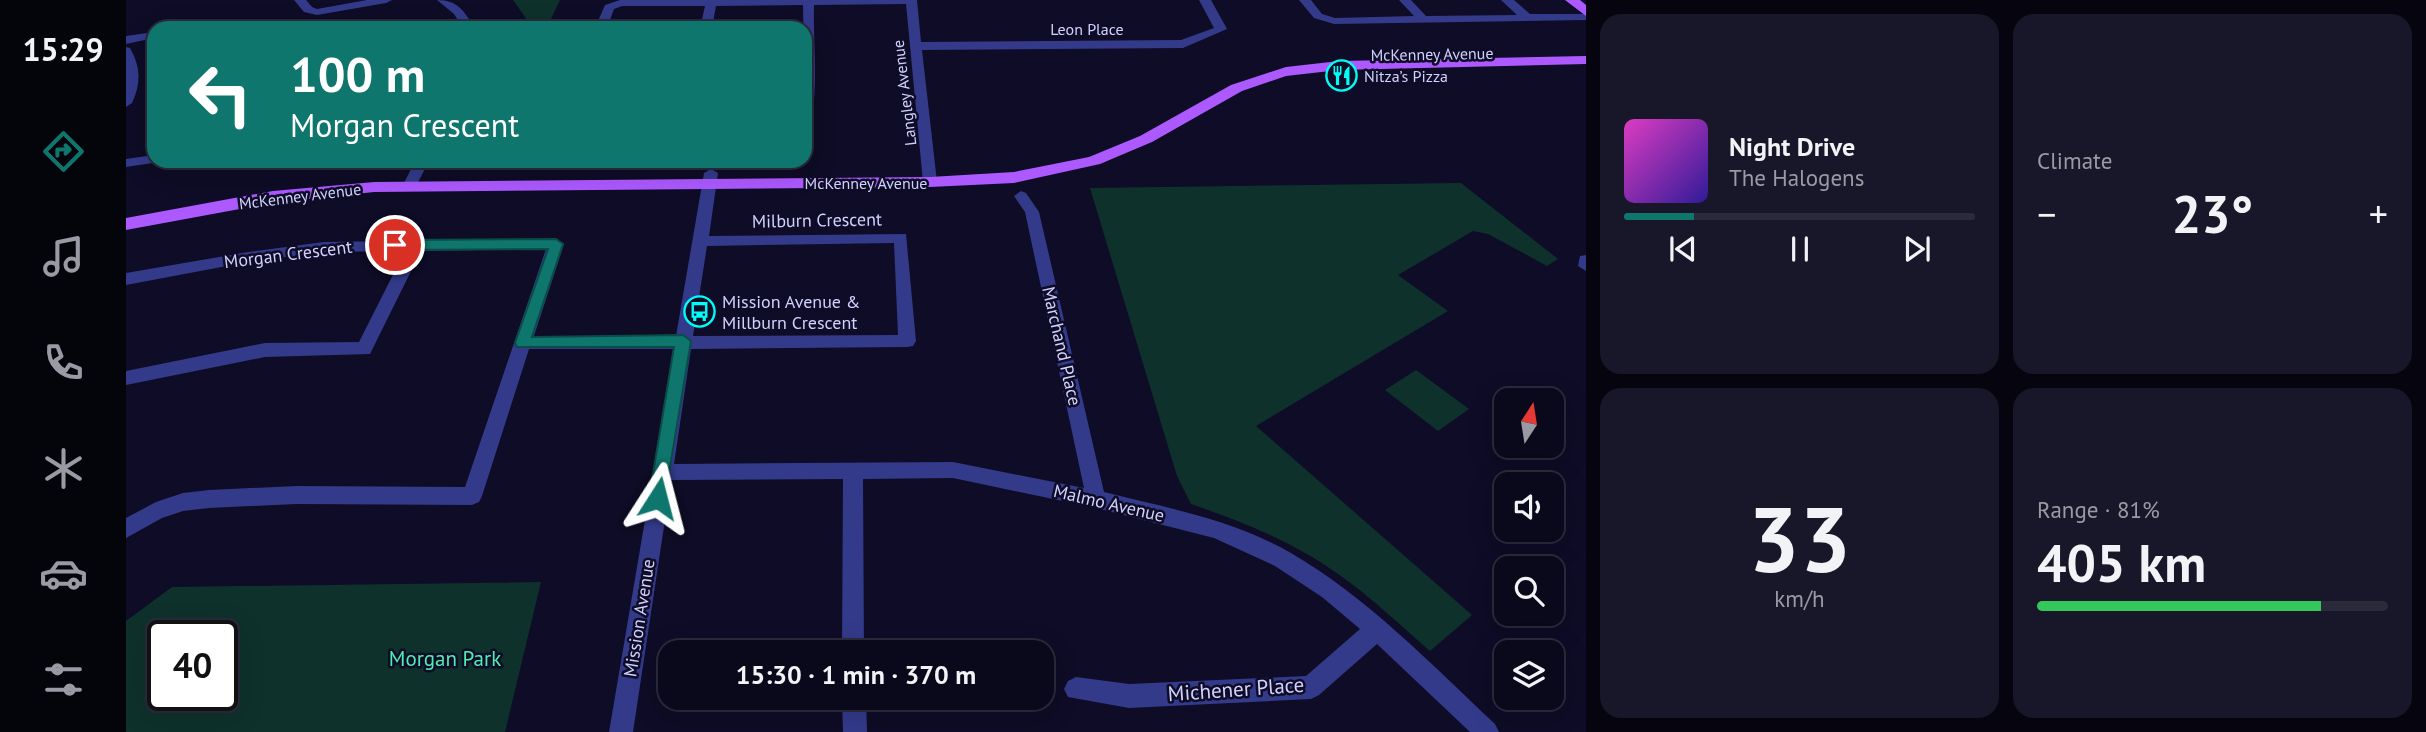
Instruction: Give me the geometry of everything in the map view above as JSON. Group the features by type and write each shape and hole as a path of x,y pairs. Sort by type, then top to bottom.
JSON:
{"main road":[{"path":"1572,0 1586,12"},
{"name":"McKenney Avenue","path":"930,177 1065,156 1095,147 1133,130 1232,77 1283,63 1337,56 1586,51"},
{"name":"McKenney Avenue","path":"126,212 333,179 415,174 1018,178 1069,168 1110,155 1146,139 1231,90 1286,72 1335,65 1586,60"},
{"name":"McKenney Avenue","path":"126,224 415,174"}],"street":[{"path":"300,0 308,10 317,12 386,0"},
{"path":"443,0 464,21"},
{"path":"604,21 608,9 617,4 911,0"},
{"name":"Langley Avenue","path":"911,0 930,177"},
{"name":"Leon Place","path":"916,46 1182,44 1221,29 1205,0"},
{"path":"1305,0 1318,16 1330,21 1586,17"},
{"path":"1405,0 1423,20"},
{"path":"1507,0 1527,18"},
{"path":"808,21 809,1"},
{"path":"707,21 711,2"},
{"path":"126,40 147,36"},
{"path":"126,103 133,66 126,51 147,46"},
{"path":"126,163 147,160"},
{"name":"Mission Avenue","path":"621,732 710,178"},
{"name":"Marchand Place","path":"1021,196 1032,212 1096,499"},
{"name":"Milburn Crescent","path":"683,341 907,341 901,239 700,241"},
{"name":"Morgan Crescent","path":"126,279 273,253 351,246 556,244 471,496 297,495 209,499 183,502 156,511 126,529"},
{"path":"126,378 265,350 365,349 416,245"},
{"path":"1586,260 1586,266"},
{"path":"523,343 683,341"},
{"path":"853,470 853,640"},
{"name":"Malmo Avenue","path":"662,472 953,470 1096,499 1197,524 1258,547 1330,590 1377,629 1487,732"},
{"name":"Michener Place","path":"1076,689 1129,696 1311,687 1377,629"},
{"path":"854,710 855,732"}],"green space":[{"path":"513,0 560,0 551,19 528,21"},
{"path":"1461,183 1558,259 1547,266 1488,234 1473,231 1398,275 1448,311 1256,426 1472,615 1430,651 1362,592 1304,552 1268,534 1191,504 1177,476 1090,188"},
{"path":"1416,370 1469,409 1438,431 1385,390"},
{"name":"Morgan Park","path":"541,582 505,732 126,732 126,621 172,587"}],"place":[{"name":"Nitza’s Pizza","path":"1341,76"},
{"name":"Mission Avenue & Millburn Crescent","path":"699,311"}],"route":[{"path":"395,245 556,244 523,343 683,341 658,498"}]}
